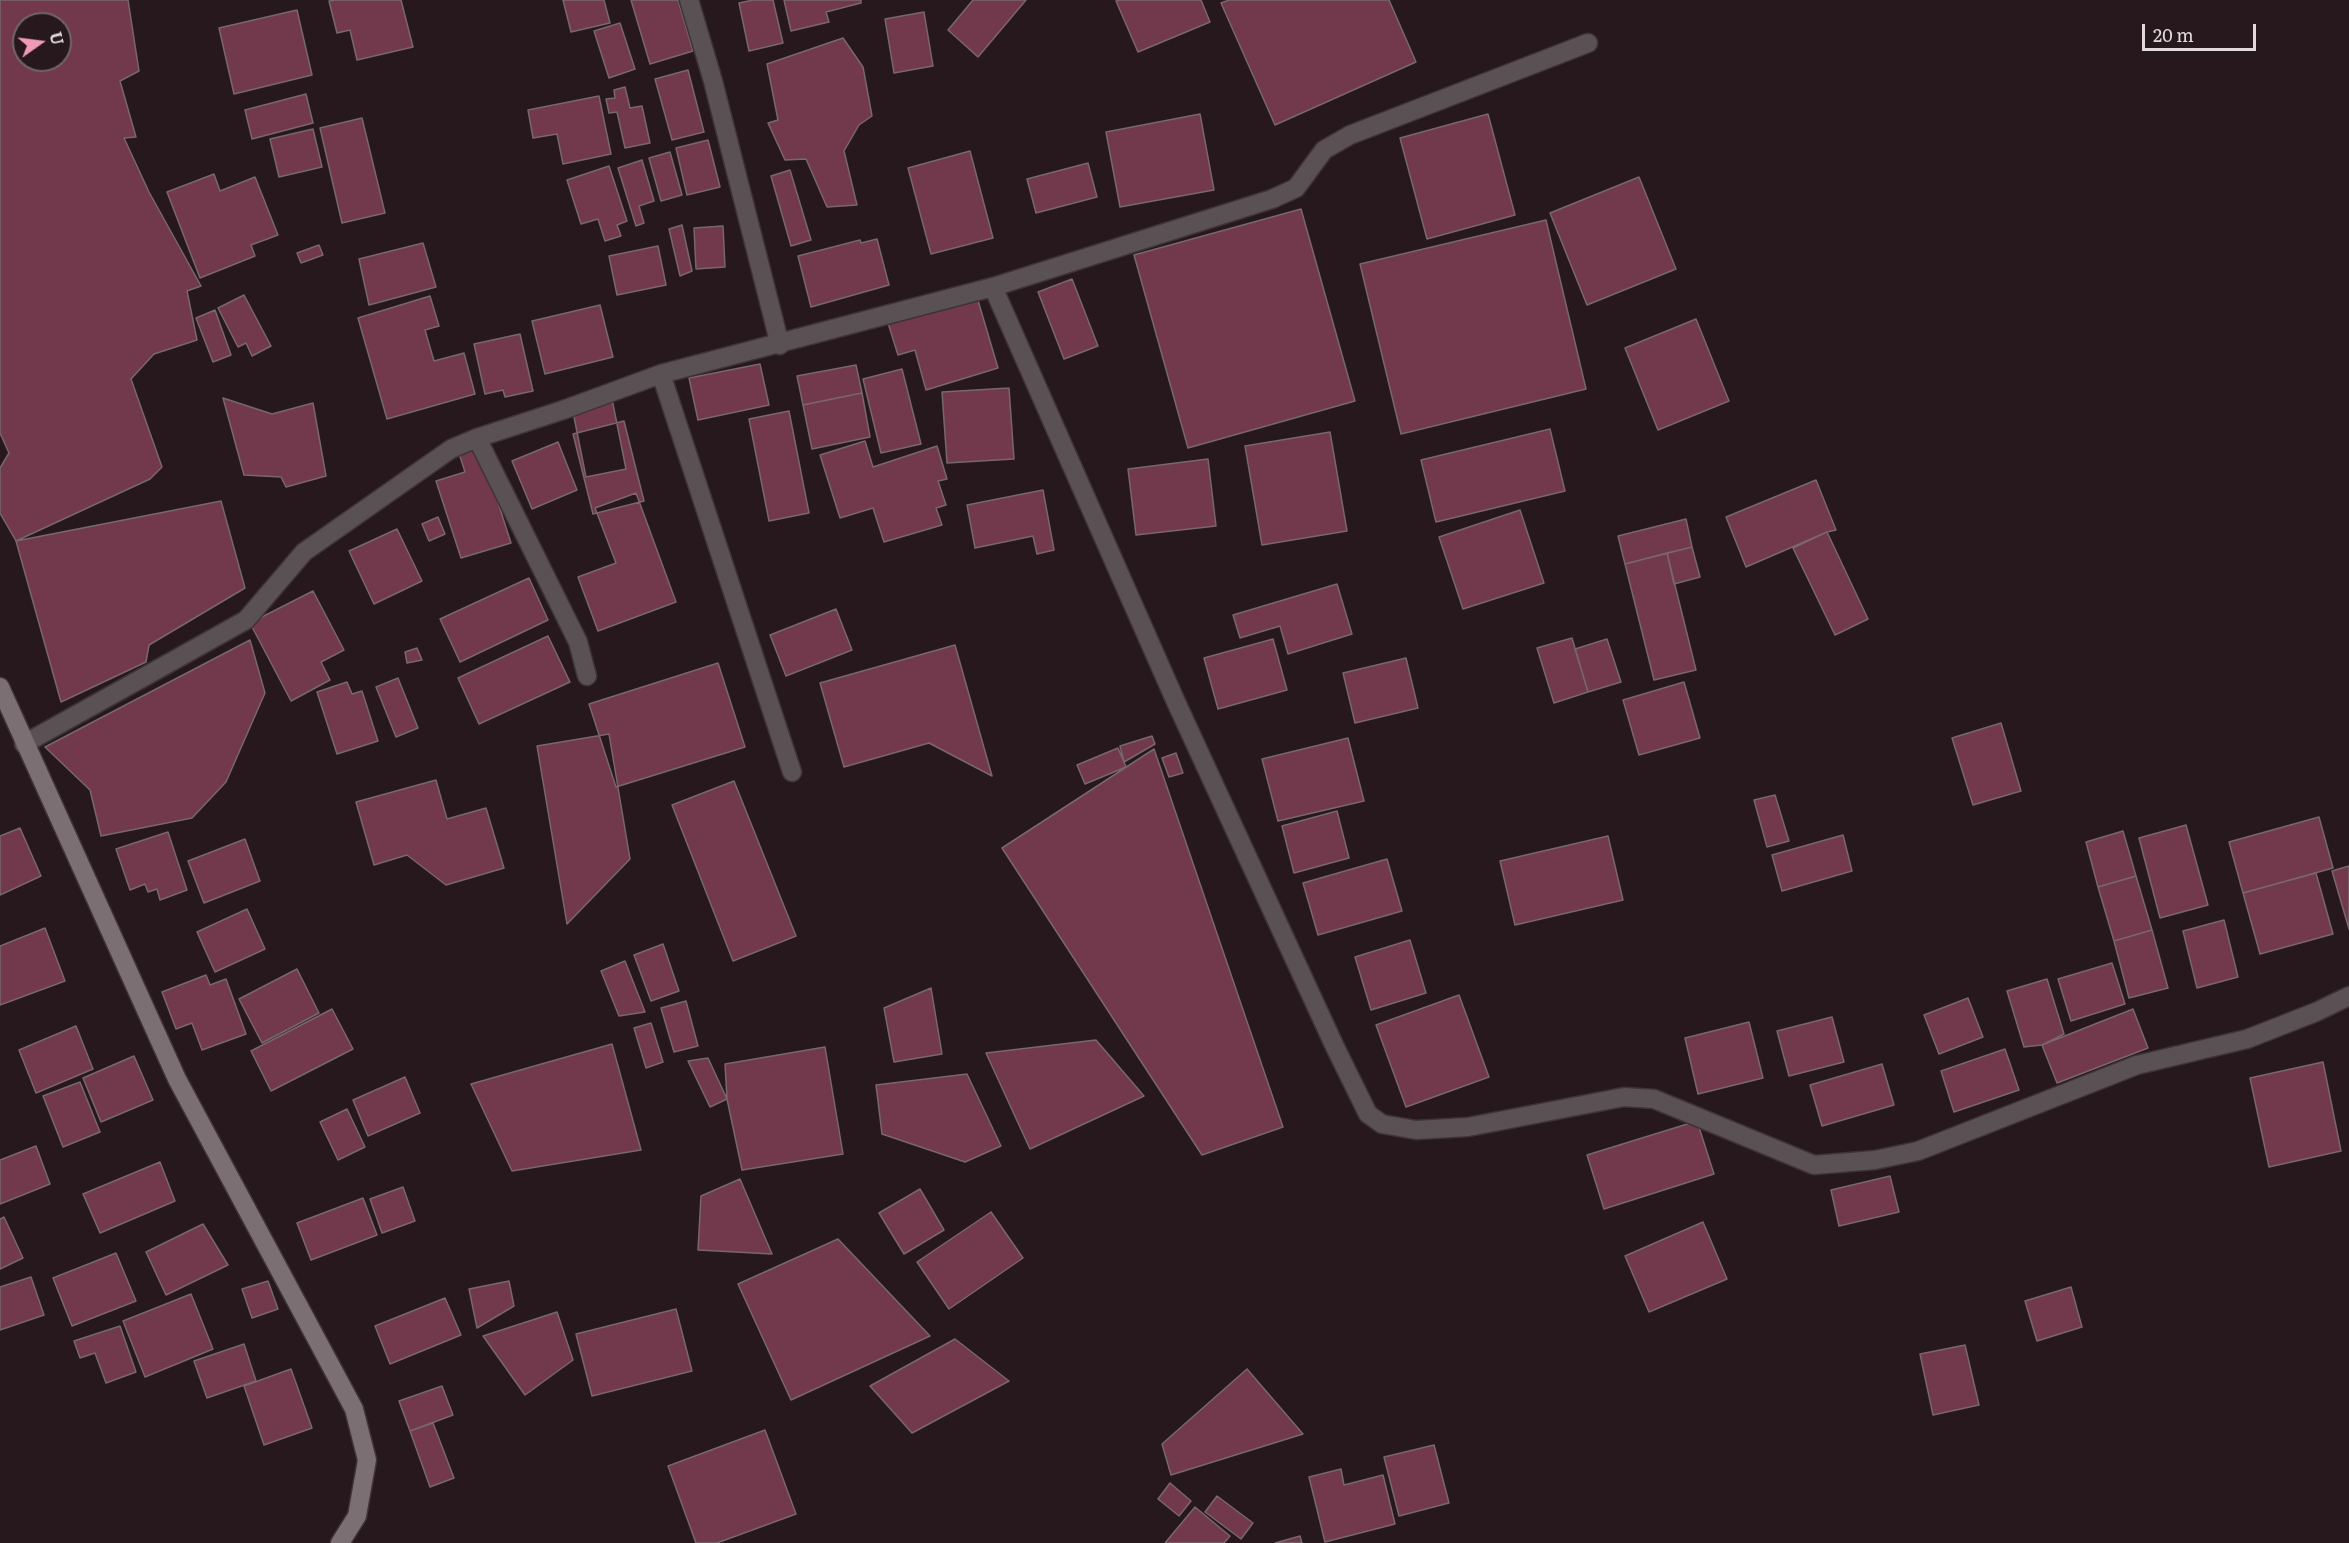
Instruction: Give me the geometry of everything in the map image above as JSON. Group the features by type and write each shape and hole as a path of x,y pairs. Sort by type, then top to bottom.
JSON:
{"street":[{"path":"689,0 713,81 780,345"},
{"path":"24,744 246,620 304,552 451,449 662,374 780,345 993,287 1272,200 1296,188 1324,150 1350,135 1588,43"},
{"path":"993,287 1176,702 1335,1047 1368,1114 1382,1124 1416,1130 1468,1127 1624,1097 1654,1099 1814,1165 1875,1160 1918,1151 2137,1065 2247,1038 2316,1012 2349,996"},
{"path":"662,374 792,772"},
{"path":"477,438 578,642 587,676"},
{"path":"0,687 177,1080 354,1409 367,1460 357,1516 340,1543"}],"building":[{"path":"0,0 128,0 139,71 120,81 136,137 124,138 149,192 201,286 187,291 197,340 154,354 131,379 162,467 150,479 16,541 0,513 0,468 9,453 0,433"},
{"path":"401,0 413,47 357,60 350,30 337,33 329,1"},
{"path":"563,0 604,0 610,23 571,32"},
{"path":"631,0 678,0 693,51 650,64"},
{"path":"773,0 783,43 749,51 739,3"},
{"path":"784,0 861,0 861,3 826,12 829,22 791,31"},
{"path":"973,0 1026,0 978,57 948,30"},
{"path":"1201,0 1210,22 1138,52 1116,1"},
{"path":"1229,0 1389,0 1416,62 1275,125 1221,3"},
{"path":"297,10 312,75 234,94 219,28"},
{"path":"924,12 933,66 894,73 885,19"},
{"path":"620,23 635,69 609,78 594,31"},
{"path":"843,38 863,67 872,116 859,125 844,151 857,205 827,207 806,159 785,160 768,123 778,120 767,64"},
{"path":"688,70 704,132 672,140 655,79"},
{"path":"625,87 630,108 642,106 650,143 625,148 617,112 609,113 606,99 615,98 614,90"},
{"path":"306,94 313,123 252,139 245,110"},
{"path":"599,96 611,154 563,164 557,134 533,138 528,110"},
{"path":"1200,114 1214,190 1120,207 1106,132"},
{"path":"1488,114 1515,215 1427,239 1400,138"},
{"path":"362,118 385,213 342,223 320,128"},
{"path":"313,129 322,167 279,177 270,139"},
{"path":"708,140 720,187 687,195 676,148"},
{"path":"970,151 993,238 931,254 908,168"},
{"path":"670,152 682,195 661,201 649,158"},
{"path":"642,160 654,201 639,206 644,223 636,226 618,168"},
{"path":"1088,163 1097,197 1036,213 1027,179"},
{"path":"609,166 627,221 617,225 621,236 605,241 598,219 581,224 567,180"},
{"path":"790,170 811,240 791,246 771,176"},
{"path":"214,174 220,191 255,177 278,235 251,245 255,256 200,278 167,192"},
{"path":"1639,177 1676,269 1587,305 1550,213"},
{"path":"1301,209 1355,401 1188,448 1134,255"},
{"path":"1546,220 1586,389 1401,434 1360,264"},
{"path":"682,225 692,271 680,276 669,229"},
{"path":"723,226 725,267 696,269 694,228"},
{"path":"877,239 889,285 811,307 798,256 860,240 861,243"},
{"path":"423,243 436,287 369,305 359,259"},
{"path":"319,245 323,255 301,263 297,253"},
{"path":"658,246 666,285 617,295 609,256"},
{"path":"1072,279 1098,346 1064,359 1038,292"},
{"path":"244,295 271,346 252,356 246,343 238,347 218,308"},
{"path":"430,296 439,326 425,330 434,361 464,353 475,394 387,419 358,318"},
{"path":"977,297 998,368 926,390 915,350 898,355 888,323"},
{"path":"600,305 613,357 545,374 532,321"},
{"path":"215,310 231,355 213,362 196,318"},
{"path":"1696,319 1729,401 1658,430 1625,348"},
{"path":"520,334 533,391 505,397 503,390 485,394 474,344"},
{"path":"760,364 769,405 698,420 689,378"},
{"path":"856,365 862,393 803,405 797,376"},
{"path":"902,369 921,444 881,453 863,379"},
{"path":"1009,388 1014,459 947,463 942,392"},
{"path":"862,393 870,437 812,449 803,405"},
{"path":"223,398 272,414 313,403 326,476 286,487 281,477 244,475"},
{"path":"612,399 626,469 586,477 572,407"},
{"path":"789,411 809,513 769,521 749,419"},
{"path":"624,421 644,501 593,514 573,434"},
{"path":"1550,429 1565,491 1436,522 1421,460"},
{"path":"1330,432 1347,531 1262,545 1245,446"},
{"path":"478,440 511,543 461,558 436,481 465,472 457,447"},
{"path":"865,441 873,467 937,446 947,479 938,481 946,505 936,508 942,525 884,542 873,508 840,518 820,455"},
{"path":"558,442 577,490 532,509 512,461"},
{"path":"1208,459 1216,526 1136,535 1128,469"},
{"path":"1816,480 1836,530 1746,567 1726,517"},
{"path":"1043,490 1054,550 1037,554 1033,536 975,548 967,505"},
{"path":"636,493 676,602 598,631 578,577 616,563 595,508"},
{"path":"221,501 245,588 149,645 146,662 61,702 16,541"},
{"path":"1520,510 1544,583 1463,609 1439,537"},
{"path":"438,517 445,534 429,541 422,524"},
{"path":"1686,519 1692,547 1625,564 1618,536"},
{"path":"397,529 422,581 374,604 349,551"},
{"path":"1827,532 1868,619 1835,635 1793,548"},
{"path":"1692,547 1700,577 1674,584 1667,553"},
{"path":"1667,553 1696,670 1654,680 1625,564"},
{"path":"529,578 548,620 460,662 440,619"},
{"path":"1337,584 1352,634 1288,654 1280,626 1240,638 1233,615"},
{"path":"313,591 344,650 321,662 330,680 291,701 250,623"},
{"path":"836,609 852,650 786,676 770,635"},
{"path":"548,636 570,682 479,724 458,678"},
{"path":"1572,638 1588,692 1554,703 1537,648"},
{"path":"1273,639 1287,690 1218,709 1204,658"},
{"path":"1607,639 1621,682 1588,692 1575,649"},
{"path":"250,640 265,693 226,782 192,818 101,836 90,790 45,747"},
{"path":"955,645 992,776 929,743 844,767 820,683"},
{"path":"417,648 422,660 407,663 405,652"},
{"path":"1406,658 1418,708 1355,723 1343,673"},
{"path":"718,663 745,747 616,787 589,704"},
{"path":"398,678 418,728 396,737 376,687"},
{"path":"347,682 352,694 362,691 378,741 337,754 317,692"},
{"path":"1684,682 1700,738 1639,755 1623,700"},
{"path":"2001,723 2021,791 1973,805 1952,738"},
{"path":"609,734 630,859 567,924 537,746"},
{"path":"1152,736 1155,744 1124,762 1120,746"},
{"path":"1348,738 1364,801 1278,821 1262,759"},
{"path":"1118,748 1126,767 1085,784 1077,765"},
{"path":"1154,749 1283,1127 1202,1155 1002,848"},
{"path":"1176,753 1183,773 1169,777 1162,758"},
{"path":"436,780 447,819 486,808 504,868 446,885 407,855 374,865 356,802"},
{"path":"734,781 796,936 733,961 672,805"},
{"path":"1775,795 1789,841 1767,847 1754,800"},
{"path":"1337,811 1349,858 1294,873 1282,826"},
{"path":"2319,817 2333,868 2243,893 2229,842"},
{"path":"2186,825 2208,905 2160,918 2139,838"},
{"path":"20,828 41,876 0,895 0,836"},
{"path":"2123,831 2136,876 2098,887 2086,842"},
{"path":"168,832 187,890 160,900 157,889 148,892 145,884 130,890 116,849"},
{"path":"1843,835 1852,871 1782,891 1772,855"},
{"path":"1608,836 1623,900 1515,925 1500,861"},
{"path":"245,839 260,881 204,903 188,861"},
{"path":"1387,859 1402,911 1318,935 1303,883"},
{"path":"2349,866 2349,929 2332,871"},
{"path":"2316,873 2333,934 2260,954 2243,893"},
{"path":"2136,876 2152,930 2114,941 2098,887"},
{"path":"247,909 265,949 215,972 197,932"},
{"path":"2224,920 2238,977 2197,988 2183,931"},
{"path":"45,928 65,981 0,1005 0,946"},
{"path":"2152,930 2168,988 2129,998 2114,941"},
{"path":"1410,940 1426,993 1371,1010 1355,957"},
{"path":"663,944 679,991 651,1001 634,955"},
{"path":"625,961 645,1012 619,1016 601,971"},
{"path":"2112,963 2125,1004 2071,1021 2058,979"},
{"path":"297,969 319,1013 262,1043 239,999"},
{"path":"206,975 210,985 226,979 246,1034 202,1050 192,1023 176,1029 162,992"},
{"path":"2047,979 2064,1034 2042,1045 2024,1047 2007,991"},
{"path":"931,988 942,1054 894,1062 884,1008"},
{"path":"1459,995 1489,1077 1406,1107 1376,1025"},
{"path":"1968,998 1983,1037 1939,1054 1924,1015"},
{"path":"686,1001 698,1046 674,1052 661,1008"},
{"path":"332,1009 353,1049 271,1091 251,1051"},
{"path":"2133,1009 2148,1048 2057,1083 2042,1045"},
{"path":"1832,1017 1844,1062 1789,1076 1777,1031"},
{"path":"1749,1022 1763,1078 1698,1094 1685,1038"},
{"path":"651,1023 663,1062 646,1068 634,1028"},
{"path":"76,1026 93,1069 36,1093 19,1050"},
{"path":"1096,1040 1144,1096 1030,1149 986,1053"},
{"path":"612,1044 641,1150 512,1171 471,1084"},
{"path":"825,1047 843,1154 742,1170 727,1099 725,1064"},
{"path":"2005,1049 2019,1090 1954,1112 1941,1071"},
{"path":"134,1056 153,1100 101,1122 83,1078"},
{"path":"708,1058 727,1099 710,1107 688,1061"},
{"path":"2323,1062 2341,1151 2269,1167 2250,1078"},
{"path":"1882,1064 1894,1105 1822,1126 1810,1085"},
{"path":"967,1074 1001,1146 965,1162 882,1134 876,1085"},
{"path":"405,1077 420,1113 368,1136 353,1100"},
{"path":"80,1082 100,1132 63,1147 43,1096"},
{"path":"347,1109 365,1147 338,1160 320,1122"},
{"path":"1697,1121 1714,1174 1604,1209 1587,1155"},
{"path":"36,1146 50,1184 0,1204 0,1160"},
{"path":"160,1162 175,1201 100,1233 83,1194"},
{"path":"1890,1176 1899,1212 1839,1226 1831,1190"},
{"path":"740,1179 772,1254 698,1250 701,1196"},
{"path":"403,1187 415,1221 382,1233 370,1199"},
{"path":"920,1189 944,1230 904,1254 879,1213"},
{"path":"363,1198 377,1235 311,1260 297,1223"},
{"path":"991,1212 1023,1258 949,1309 917,1262"},
{"path":"4,1217 23,1258 0,1269 0,1219"},
{"path":"1703,1222 1727,1279 1649,1312 1625,1256"},
{"path":"203,1224 228,1265 166,1295 146,1252"},
{"path":"838,1239 930,1336 791,1400 738,1284"},
{"path":"116,1253 136,1301 72,1326 53,1278"},
{"path":"31,1277 44,1315 0,1330 0,1287"},
{"path":"268,1281 278,1309 252,1318 242,1289"},
{"path":"509,1281 514,1306 477,1328 469,1289"},
{"path":"2071,1287 2082,1327 2037,1341 2025,1301"},
{"path":"191,1294 213,1349 145,1377 123,1321"},
{"path":"445,1298 461,1335 390,1364 375,1326"},
{"path":"676,1309 692,1371 592,1396 576,1334"},
{"path":"557,1312 573,1360 525,1395 483,1336"},
{"path":"120,1326 136,1372 106,1383 95,1353 80,1358 74,1341"},
{"path":"955,1339 1009,1381 912,1433 870,1386"},
{"path":"244,1344 256,1381 207,1398 194,1361"},
{"path":"1965,1345 1979,1405 1933,1415 1920,1354"},
{"path":"291,1369 312,1428 264,1445 244,1386"},
{"path":"1247,1369 1303,1434 1171,1475 1162,1444"},
{"path":"442,1386 453,1415 410,1431 399,1401"},
{"path":"433,1423 454,1478 430,1487 410,1431"},
{"path":"765,1430 796,1514 717,1543 696,1543 668,1466"},
{"path":"1434,1445 1449,1503 1399,1516 1384,1457"},
{"path":"1341,1469 1344,1485 1383,1475 1395,1524 1325,1542 1309,1477"},
{"path":"1170,1483 1191,1501 1179,1516 1158,1499"},
{"path":"1217,1496 1253,1523 1241,1539 1205,1512"},
{"path":"1195,1507 1230,1536 1224,1543 1165,1543"},
{"path":"1300,1536 1302,1543 1275,1543"}]}
